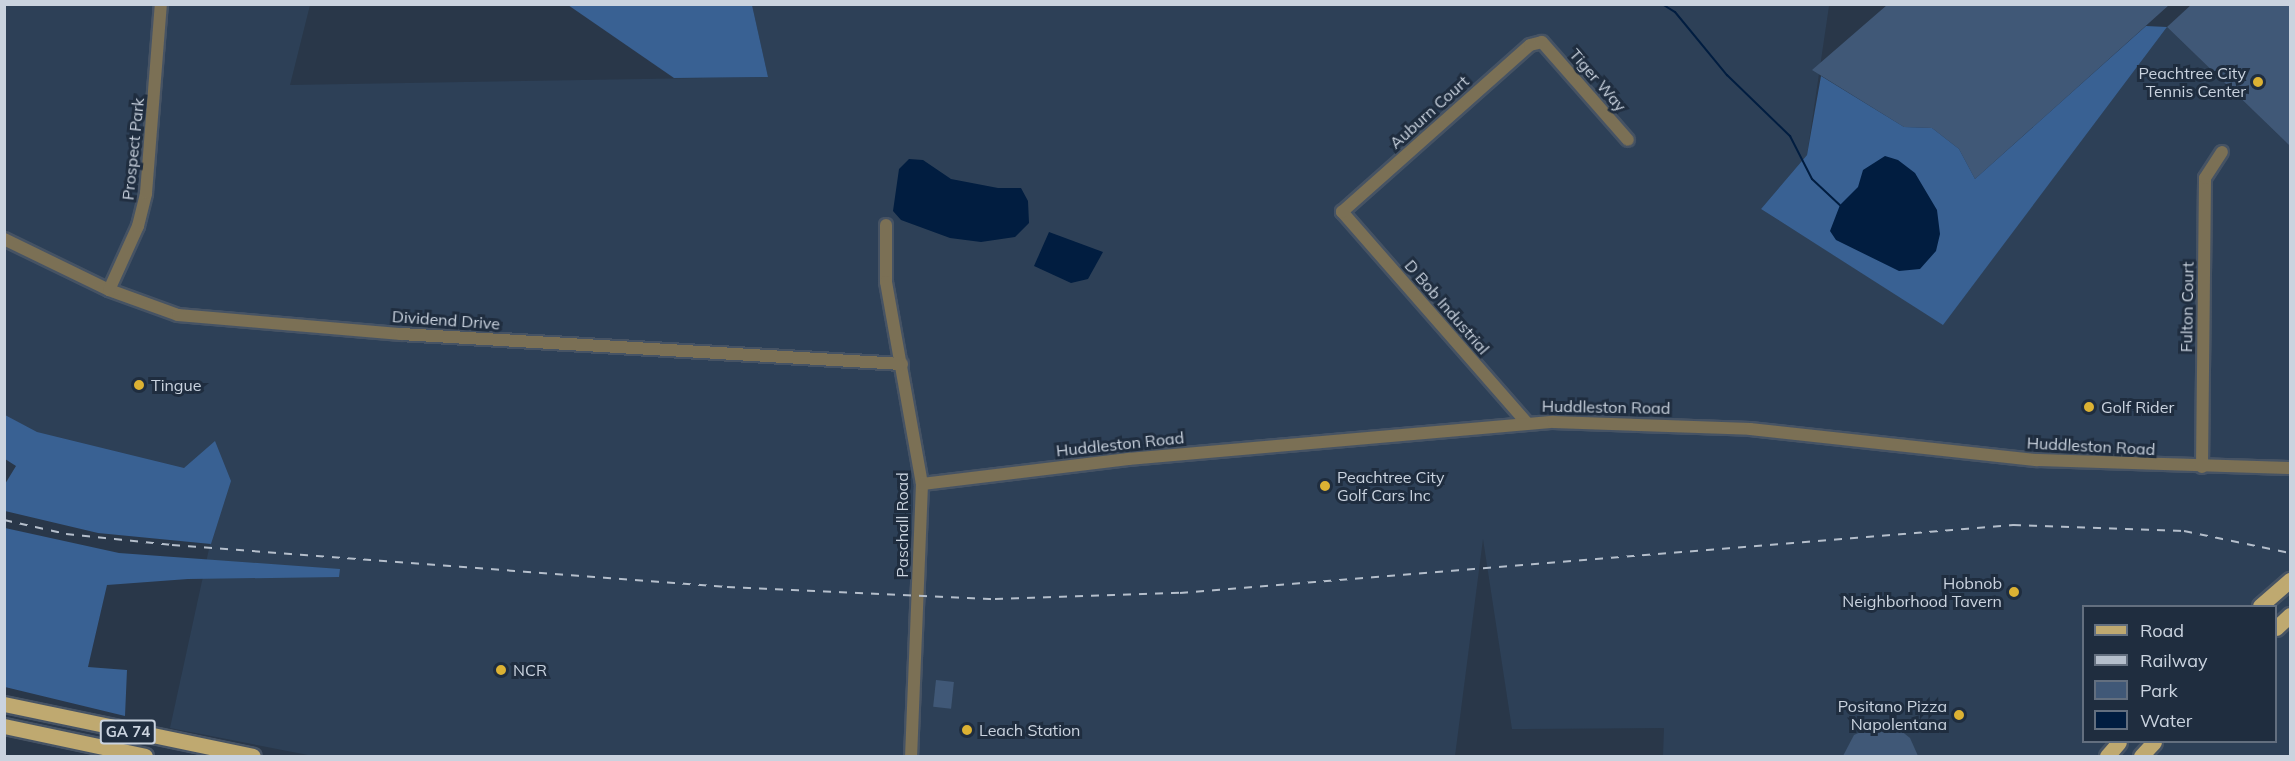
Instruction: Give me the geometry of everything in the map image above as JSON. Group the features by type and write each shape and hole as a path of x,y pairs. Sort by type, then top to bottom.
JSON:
{"main road":[{"path":"2261,605 2288,582"},
{"path":"2277,627 2290,615"},
{"name":"GA 74","path":"4,704 253,756"},
{"name":"GA 74","path":"4,726 145,756"},
{"path":"2107,756 2117,743"},
{"path":"2141,756 2152,743"}],"street":[{"name":"Prospect Park","path":"109,290 138,226 146,193 161,4"},
{"name":"Tiger Way","path":"1542,42 1628,140"},
{"name":"Auburn Court","path":"1342,212 1530,45 1542,42"},
{"name":"Fulton Court","path":"2202,467 2205,180 2222,152"},
{"name":"D Bob Industrial","path":"1342,212 1527,423"},
{"name":"Paschall Road","path":"886,225 886,282 922,484 912,756"},
{"name":"Dividend Drive","path":"4,240 109,290 159,310 222,320 902,364"},
{"name":"Huddleston Road","path":"922,484 1128,459 1527,423 1712,427 2037,460 2290,468"}],"shaded area":[{"path":"4,5 310,5 290,85 768,77 752,5 1825,5 1829,6 1807,155 1761,209 1943,324 2167,27 2290,146 2290,756 1663,756 1664,728 1512,729 1483,539 1455,756 313,756 170,728 224,480 46,449 5,423"},
{"path":"568,5 752,5 768,77 674,78"},
{"path":"2146,26 2167,27 1943,325 1761,209 1807,155 1821,76 1904,127 1932,128 1959,149 1975,179"},
{"path":"5,415 37,432 184,468 215,441 231,481 211,544 98,533 5,511 5,484 16,466 5,459"},
{"path":"5,528 119,553 340,569 339,577 188,579 107,585 88,667 127,670 125,716 5,687"}],"green space":[{"name":"Peachtree City Tennis Center","path":"2192,4 2290,5 2290,146 2167,27"},
{"path":"1887,5 2169,5 1975,179 1959,149 1932,128 1904,127 1812,70"},
{"path":"936,680 954,682 951,709 933,707"},
{"path":"1876,725 1900,730 1910,738 1918,756 1843,756 1854,735"}],"water":[{"path":"1885,156 1898,160 1915,173 1937,210 1940,234 1936,251 1920,269 1899,271 1836,240 1830,231 1840,205 1858,187 1863,170"},
{"path":"909,159 923,160 951,179 998,188 1021,188 1028,201 1029,223 1015,237 981,242 950,238 901,220 893,211 899,169"},
{"path":"1049,232 1103,252 1088,279 1071,283 1034,266"}],"waterway":[{"path":"1662,4 1675,12 1727,75 1790,136 1812,179 1840,205"}],"railway":[{"path":"4,520 66,534 172,545 727,587 995,599 1180,593 2013,525 2184,531 2290,553"}],"place":[{"name":"Peachtree City Tennis Center","path":"2258,82"},
{"name":"Tingue","path":"139,385"},
{"name":"Golf Rider","path":"2089,407"},
{"name":"Peachtree City Golf Cars Inc","path":"1325,486"},
{"name":"Hobnob Neighborhood Tavern","path":"2014,592"},
{"name":"NCR","path":"501,670"},
{"name":"Positano Pizza Napolentana","path":"1959,715"},
{"name":"Leach Station","path":"967,730"}]}
